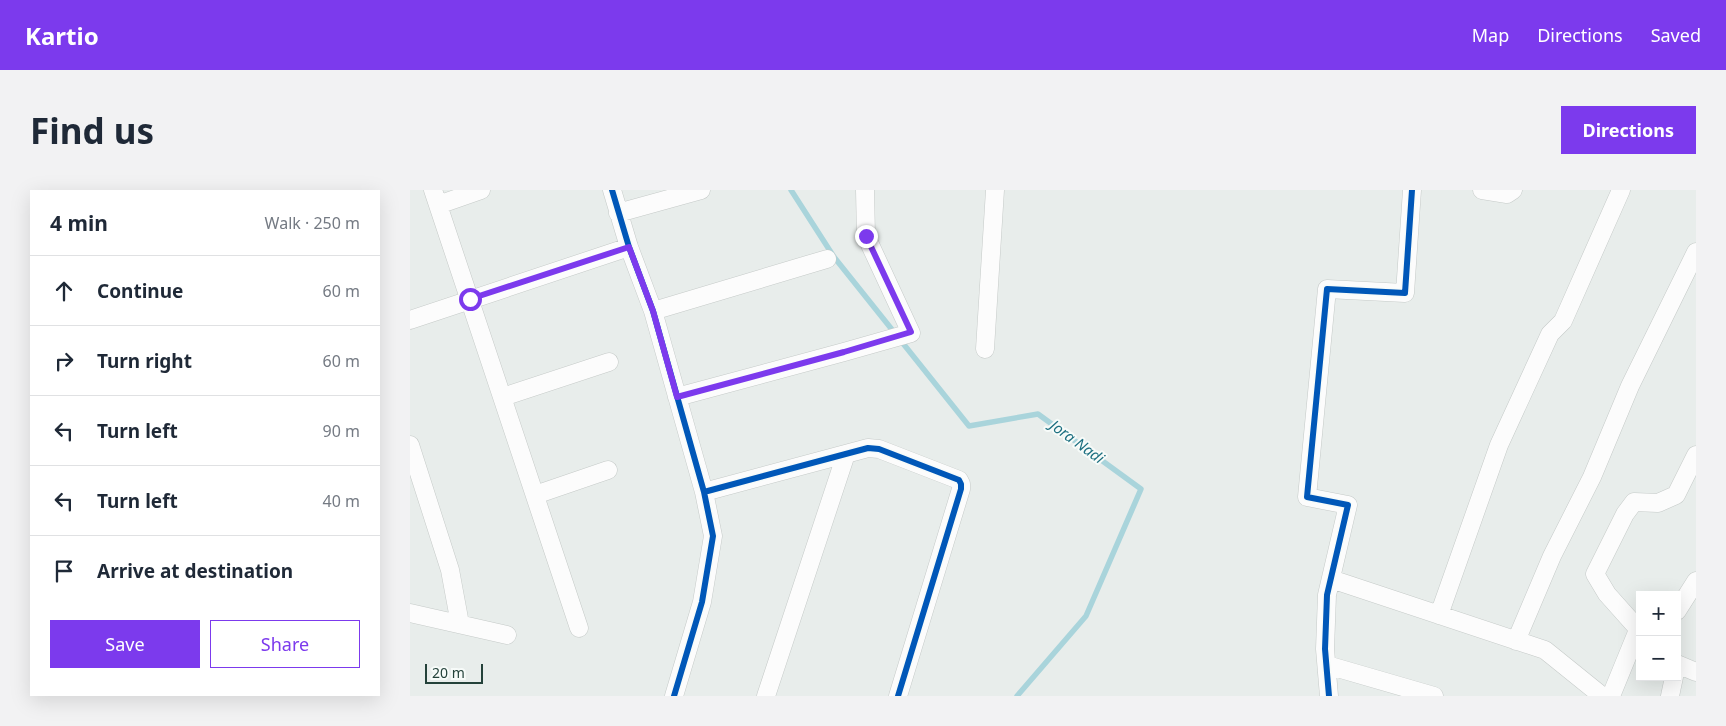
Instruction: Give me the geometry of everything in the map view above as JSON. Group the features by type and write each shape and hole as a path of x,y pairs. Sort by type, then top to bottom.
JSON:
{"street":[{"path":"481,190 436,197 579,628"},
{"path":"612,190 629,247 653,311 704,492 713,536 702,602 674,696"},
{"path":"618,213 701,190"},
{"path":"677,397 911,332 866,236 865,190"},
{"path":"985,349 995,190"},
{"path":"1329,696 1325,649 1327,596 1348,505 1307,497 1327,289 1405,293 1412,190"},
{"path":"1482,190 1507,194 1513,190"},
{"path":"1439,615 1499,445 1550,334 1563,321 1621,190"},
{"path":"410,320 629,247"},
{"path":"1516,641 1552,556 1592,477 1630,386 1696,252"},
{"path":"653,311 827,259"},
{"path":"503,397 609,362"},
{"path":"410,446 450,570 460,624"},
{"path":"704,492 868,448 879,449 959,480 962,484 961,489 898,696"},
{"path":"766,696 846,454"},
{"path":"1636,627 1607,594 1595,574 1625,514 1634,502 1658,503 1676,495 1696,455"},
{"path":"535,495 608,470"},
{"path":"1331,579 1545,650 1602,696"},
{"path":"1681,606 1696,582"},
{"path":"410,613 507,635"},
{"path":"1611,696 1636,636"},
{"path":"1327,665 1434,696"},
{"path":"1681,666 1696,672"},
{"path":"1670,696 1673,681"}],"waterway":[{"name":"Jora Nadi","path":"791,190 834,257 969,426 1038,414 1141,489 1086,616 1017,696"}],"cycle path":[{"path":"612,190 629,247 653,311 704,492 713,536 702,602 674,696"},
{"path":"1329,696 1325,649 1327,595 1348,505 1307,497 1327,289 1405,293 1412,190"},
{"path":"704,492 868,448 879,449 959,480 961,489 898,696"}],"route":[{"path":"470,299 629,247 653,311 677,397 911,332 905,323 866,236"}]}
